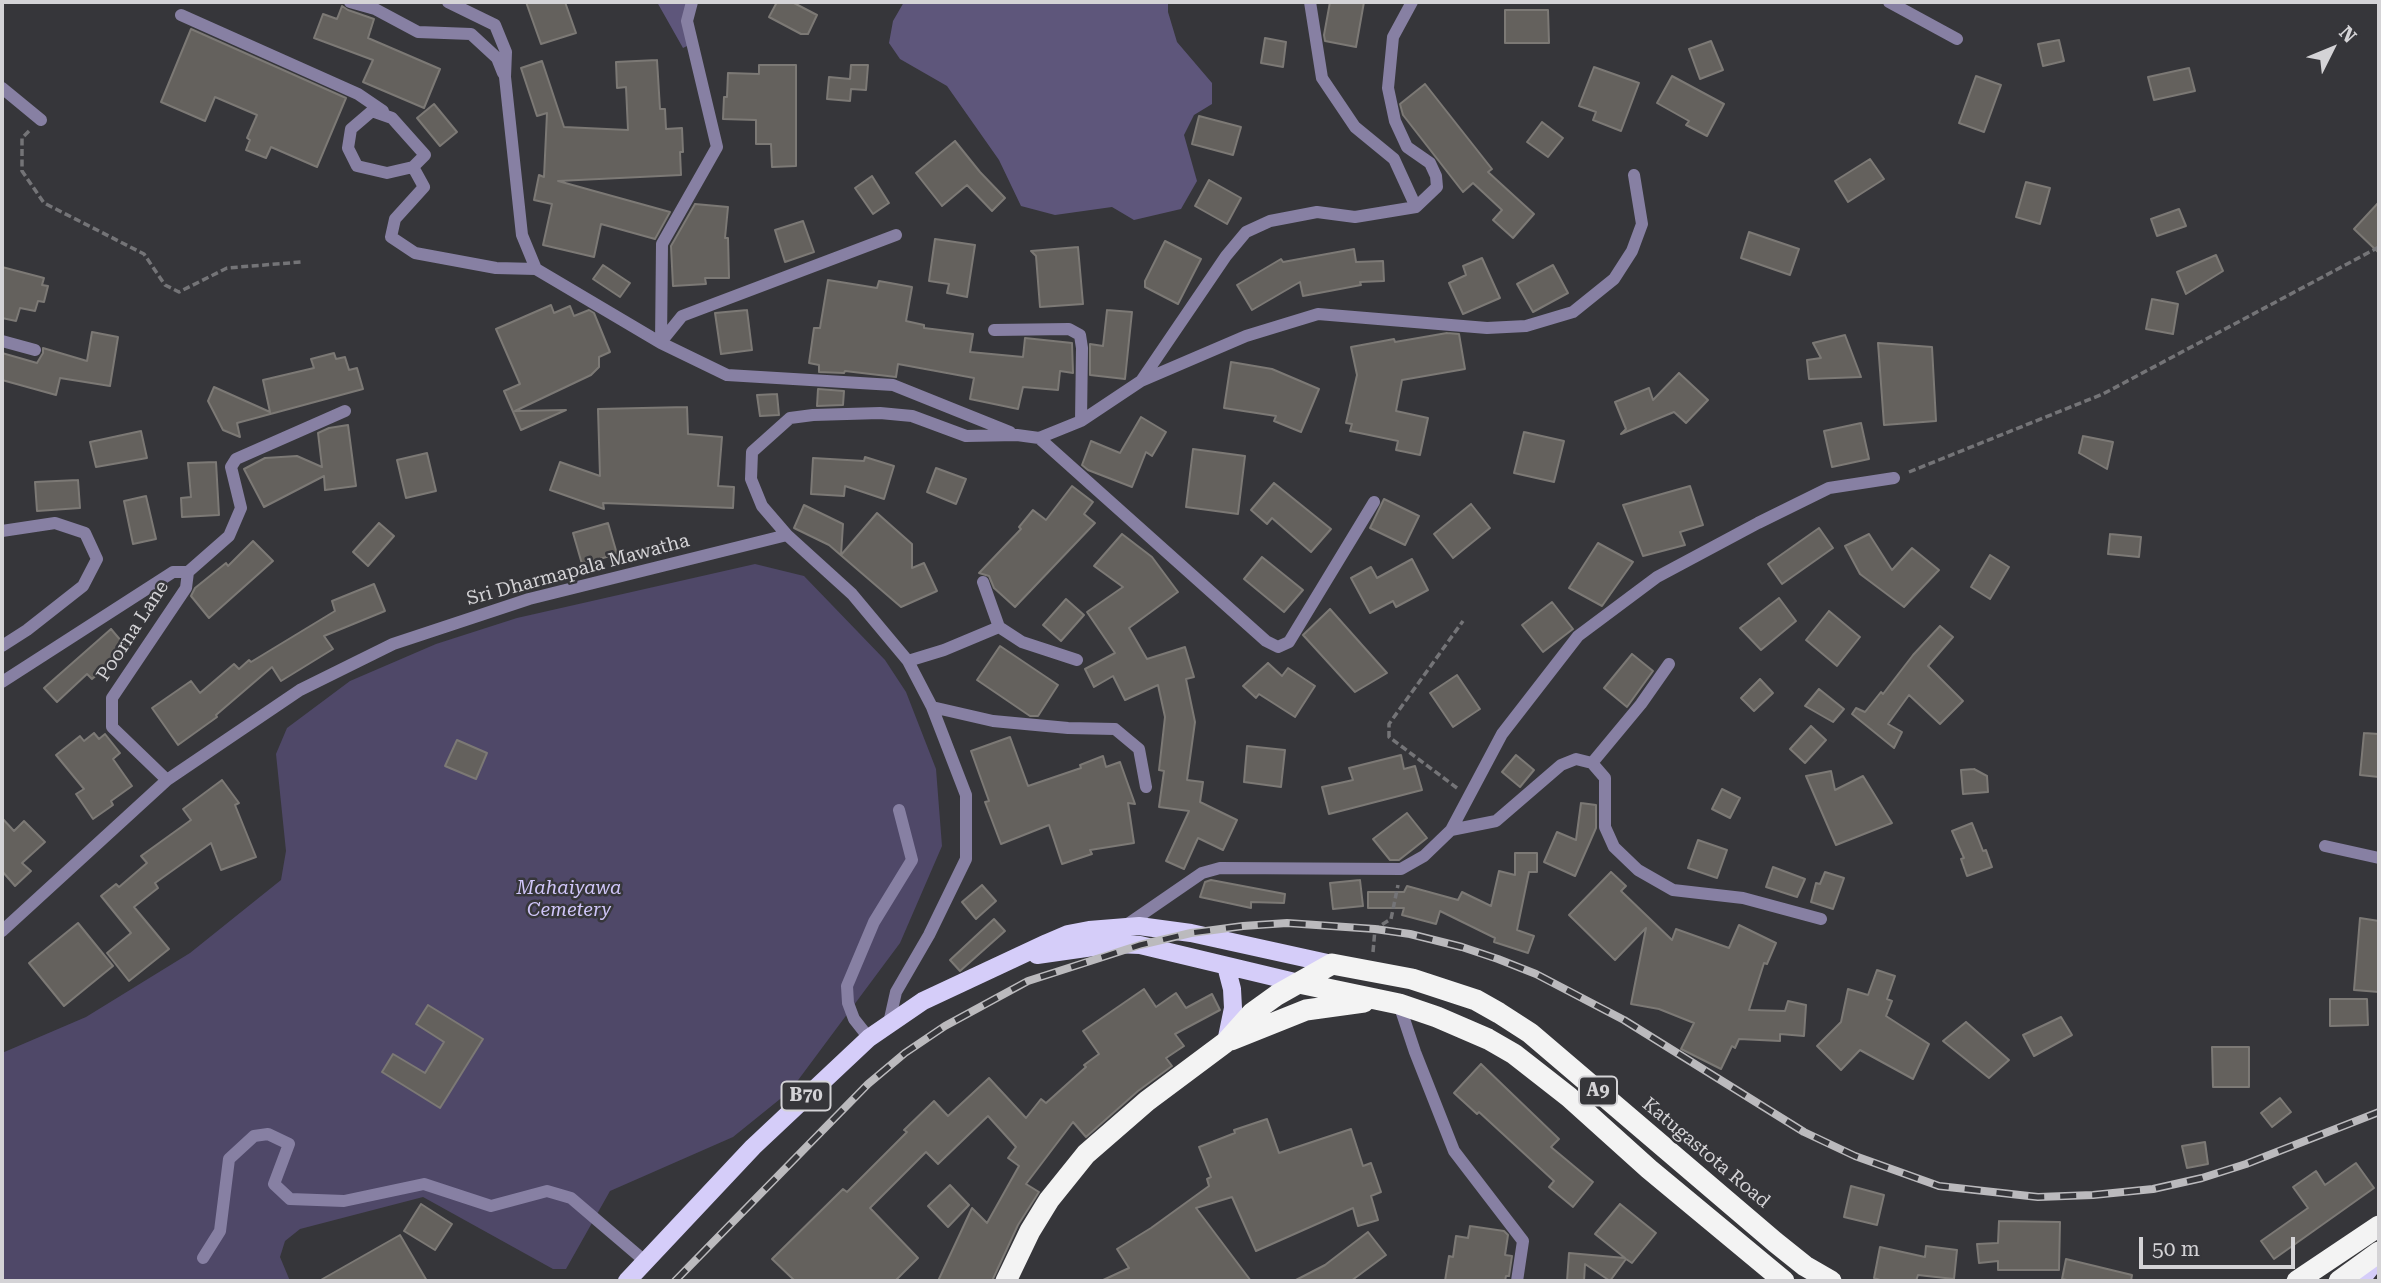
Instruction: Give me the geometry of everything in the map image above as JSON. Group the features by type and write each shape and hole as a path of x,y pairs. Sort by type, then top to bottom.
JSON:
{"highway":[{"name":"Katugastota Road","path":"1332,964 1412,979 1475,1000 1530,1034 1775,1242 1805,1266 1831,1281"},
{"name":"A9","path":"1006,1281 1030,1231 1049,1200 1086,1154 1147,1101 1226,1042 1251,1013 1332,964"},
{"path":"1299,983 1389,1002"},
{"name":"A9","path":"1226,1042 1306,1010 1389,1002 1464,1028 1514,1054 1532,1067 1784,1281"},
{"path":"2297,1281 2379,1226"},
{"path":"2339,1281 2379,1254"}],"main road":[{"name":"B70","path":"627,1281 753,1147 869,1038 923,1001 1068,934 1125,926 1191,933 1332,964"},
{"name":"B70","path":"1020,957 1114,944 1140,945 1299,983"},
{"path":"1226,966 1232,989 1233,1008 1226,1042"},
{"path":"2360,1281 2379,1254"}],"street":[{"path":"350,2 375,9 418,32 471,34 497,58 505,77"},
{"path":"448,2 495,25 506,52 505,77 522,235 536,269"},
{"path":"661,343 662,244 717,147 687,21 692,2"},
{"path":"1310,2 1322,78 1355,127 1394,159 1416,207"},
{"path":"1141,381 1226,256 1246,232 1270,221 1317,212 1354,217 1416,207 1437,187 1436,176 1430,163 1406,148 1395,121 1388,88 1393,37 1412,2"},
{"path":"1889,2 1956,39"},
{"path":"181,15 358,94 392,117 425,155 413,167 387,173 357,166 348,148 351,129 372,111 392,117"},
{"path":"2,88 41,120"},
{"path":"413,167 424,187 395,219 390,237 415,253 496,268 536,269 661,343 727,375 892,385 1017,435"},
{"path":"889,1023 896,992 929,935 966,859 965,795 932,707 908,661 852,594 787,535 762,506 751,479 752,452 790,418 813,415 880,412 912,416 966,436 1017,435 1039,438 1082,421 1141,381 1246,336 1318,314 1486,328 1526,326 1573,312 1614,279 1632,251 1642,224 1634,175"},
{"path":"661,343 682,316 896,235"},
{"path":"994,330 1069,329 1080,335 1082,421"},
{"path":"2,341 35,350"},
{"path":"188,572 229,536 241,508 231,467 236,459 345,411"},
{"path":"1039,438 1266,641 1278,647 1289,642 1374,502"},
{"path":"1125,926 1202,873 1220,868 1401,870 1424,856 1451,830 1467,795 1502,734 1578,636 1657,577 1829,488 1894,478"},
{"path":"2,531 55,523 85,533 97,559 83,586 2,646"},
{"name":"Sri Dharmapala Mawatha","path":"2,931 167,780 300,690 393,644 529,599 787,535"},
{"name":"Poorna Lane","path":"2,682 173,572 188,572 186,588 112,698 111,727 167,780"},
{"path":"983,582 999,627 1022,642 1077,660"},
{"path":"908,661 944,650 999,627"},
{"path":"1592,763 1641,704 1669,664"},
{"path":"932,707 993,721 1115,729 1139,749 1146,787"},
{"path":"1451,830 1496,821 1562,765 1576,759 1592,763 1605,778 1605,827 1614,847 1637,870 1673,890 1743,898 1821,919"},
{"path":"869,1038 851,1011 847,986 874,922 912,860 899,810"},
{"path":"2325,846 2379,858"},
{"path":"1389,1002 1415,1052 1454,1151 1523,1241 1517,1281"},
{"path":"203,1258 220,1231 229,1159 254,1136 268,1134 289,1144 274,1184 290,1199 344,1201 424,1184 491,1206 547,1191 571,1198 646,1262"}],"path":[{"path":"41,120 22,138 22,171 44,203 144,254 165,285 179,292 227,268 301,262"},
{"path":"1894,478 2103,394 2379,247"},
{"path":"1463,621 1389,724 1389,737 1467,795"},
{"path":"1371,971 1375,929 1391,919 1401,870"}],"green space":[{"name":"Mahaiyawa Cemetery","path":"755,564 804,576 885,660 906,692 936,769 942,846 900,943 790,1091 733,1137 610,1191 566,1269 553,1269 423,1197 300,1229 285,1241 280,1257 290,1281 2,1281 2,1053 86,1017 190,953 281,880 286,851 276,754 287,728 350,681 436,644 517,618"}],"shaded area":[{"path":"657,2 689,2 691,44 683,48"},
{"path":"904,2 1168,2 1168,12 1177,42 1212,83 1212,104 1194,115 1184,135 1197,181 1181,209 1134,220 1112,207 1055,215 1021,206 999,160 947,86 900,59 889,43 893,21"}],"building":[{"path":"526,2 565,2 576,33 541,44"},
{"path":"777,2 792,2 817,15 808,34 801,34 769,17"},
{"path":"1330,2 1364,2 1356,47 1325,41"},
{"path":"342,6 374,19 368,38 440,69 424,108 363,82 373,60 314,38 323,14 337,19"},
{"path":"1505,10 1548,10 1549,43 1505,43"},
{"path":"191,29 346,98 317,167 271,147 266,158 246,150 250,140 247,138 257,115 215,97 205,121 161,102"},
{"path":"1265,38 1286,42 1283,67 1261,63"},
{"path":"2059,40 2064,61 2043,66 2038,44"},
{"path":"1711,41 1723,70 1700,79 1689,49"},
{"path":"657,60 660,109 665,109 666,129 682,128 681,175 558,181 670,212 655,239 601,224 594,257 543,245 552,204 534,200 539,175 544,177 547,113 537,116 521,68 542,61 564,127 628,130 626,87 617,88 616,62"},
{"path":"759,65 796,65 796,166 772,167 771,144 756,144 756,120 723,119 728,73 759,74"},
{"path":"851,65 868,65 866,90 851,89 850,101 827,99 829,77 850,79"},
{"path":"1594,67 1639,83 1621,131 1593,120 1596,112 1579,106"},
{"path":"2189,68 2195,91 2154,100 2148,77"},
{"path":"1672,76 1724,104 1707,136 1686,125 1689,121 1657,103"},
{"path":"1976,76 2001,85 1984,132 1959,123"},
{"path":"1425,84 1492,169 1488,172 1534,214 1513,238 1493,220 1502,210 1473,183 1463,192 1403,115 1400,104"},
{"path":"434,104 457,132 440,146 417,118"},
{"path":"1199,116 1241,127 1233,155 1192,144"},
{"path":"1542,122 1563,138 1548,157 1527,142"},
{"path":"955,141 1005,198 992,211 967,185 942,206 916,173"},
{"path":"1870,159 1884,179 1848,202 1835,181"},
{"path":"872,176 889,203 873,214 855,188"},
{"path":"1209,180 1241,198 1227,224 1195,206"},
{"path":"2026,182 2050,188 2040,224 2016,217"},
{"path":"2379,202 2379,253 2354,229"},
{"path":"695,204 728,207 725,238 728,238 729,278 705,278 706,284 673,286 671,246"},
{"path":"2179,209 2186,226 2157,236 2151,219"},
{"path":"803,221 814,252 785,262 775,230"},
{"path":"1749,232 1799,249 1790,275 1741,258"},
{"path":"935,239 975,245 967,297 947,293 949,284 929,281"},
{"path":"1165,241 1201,259 1178,304 1145,287 1145,281"},
{"path":"1078,247 1083,304 1040,307 1036,256 1031,251"},
{"path":"1354,249 1356,262 1383,261 1384,281 1360,282 1361,285 1303,296 1300,282 1252,310 1237,285 1281,259 1283,262"},
{"path":"2216,255 2223,271 2186,294 2177,272"},
{"path":"1482,258 1500,298 1463,314 1449,283 1466,275 1463,266"},
{"path":"603,265 630,283 620,297 593,279"},
{"path":"1553,265 1568,293 1533,312 1517,284"},
{"path":"2,267 44,278 42,285 48,286 44,302 38,301 35,311 20,308 16,321 2,318"},
{"path":"828,280 877,288 879,281 912,287 906,321 924,325 924,328 973,334 970,352 1023,357 1025,338 1072,343 1073,373 1060,371 1058,390 1023,387 1018,409 970,399 974,378 898,364 896,377 845,371 819,372 819,365 809,363 814,328 820,328"},
{"path":"2152,299 2178,304 2173,334 2146,329"},
{"path":"551,305 554,313 570,306 574,316 589,310 594,313 610,352 599,357 599,367 591,375 515,411 566,410 521,430 504,391 520,384 496,329"},
{"path":"747,310 752,350 721,354 715,313"},
{"path":"1107,310 1132,312 1125,379 1090,375 1090,344 1103,346"},
{"path":"92,332 118,337 110,386 60,378 56,395 2,380 2,353 37,363 43,348 87,361"},
{"path":"1447,333 1459,334 1465,369 1402,380 1396,411 1428,418 1420,455 1396,450 1398,441 1350,431 1352,424 1346,423 1357,375 1351,347"},
{"path":"1845,335 1861,377 1809,379 1807,360 1821,358 1813,343"},
{"path":"1878,343 1932,347 1936,421 1884,425"},
{"path":"334,353 336,359 345,357 349,370 357,368 363,389 237,423 240,437 223,430 208,401 214,387 270,412 263,380 314,368 311,359"},
{"path":"1231,362 1272,369 1319,389 1301,432 1274,421 1276,416 1224,408"},
{"path":"1679,373 1708,400 1686,423 1674,412 1621,434 1626,429 1615,402 1649,388 1653,400"},
{"path":"818,389 844,391 843,405 817,406"},
{"path":"777,394 779,415 760,416 757,395"},
{"path":"687,407 688,434 722,437 718,486 734,487 733,508 603,503 604,509 550,490 560,462 600,476 598,409"},
{"path":"1141,417 1166,432 1152,456 1146,452 1132,487 1088,470 1082,465 1091,441 1120,453"},
{"path":"1861,423 1869,459 1832,467 1824,431"},
{"path":"348,425 356,486 325,490 324,476 264,507 244,469 265,458 297,456 322,467 318,433"},
{"path":"141,431 147,458 96,467 90,442"},
{"path":"1524,432 1564,441 1554,482 1514,473"},
{"path":"2083,436 2113,442 2107,469 2079,453"},
{"path":"1193,449 1245,456 1238,514 1186,507"},
{"path":"427,453 436,491 406,498 397,460"},
{"path":"865,457 894,466 884,499 845,486 844,496 811,494 813,458 864,461"},
{"path":"216,462 219,515 182,517 181,498 191,497 188,463"},
{"path":"936,468 966,479 956,504 927,492"},
{"path":"78,480 80,508 37,511 35,482"},
{"path":"1274,483 1331,529 1311,552 1272,518 1267,524 1251,510"},
{"path":"1072,486 1093,502 1084,514 1095,523 1015,607 994,588 989,576 979,573 1021,529 1019,527 1033,510 1046,520"},
{"path":"1690,486 1703,525 1680,532 1685,545 1643,556 1623,505"},
{"path":"146,496 156,539 133,544 124,501"},
{"path":"1384,499 1419,516 1405,545 1370,528"},
{"path":"1471,504 1490,528 1453,558 1434,534"},
{"path":"804,505 843,524 841,555 877,513 912,544 912,568 924,563 937,591 901,607 829,545 794,528"},
{"path":"379,523 394,536 368,566 353,552"},
{"path":"608,523 617,554 582,564 573,533"},
{"path":"1819,528 1833,548 1782,584 1768,564"},
{"path":"1122,534 1152,557 1178,592 1129,628 1147,659 1185,647 1194,677 1186,679 1195,722 1187,780 1203,782 1200,802 1237,820 1223,850 1198,838 1184,869 1166,861 1189,811 1159,807 1164,771 1159,770 1165,717 1158,685 1125,700 1113,676 1094,687 1085,669 1115,653 1087,612 1123,587 1094,566"},
{"path":"1869,534 1892,570 1912,548 1939,570 1904,607 1860,574 1845,546"},
{"path":"2110,534 2141,537 2139,557 2108,554"},
{"path":"253,541 273,561 209,618 191,596 195,588 226,563 228,566"},
{"path":"1598,543 1633,562 1602,606 1569,588"},
{"path":"1990,555 2009,567 1990,599 1971,587"},
{"path":"1262,557 1303,590 1284,612 1244,579"},
{"path":"1412,559 1428,590 1396,607 1393,601 1370,613 1351,578 1371,567 1377,578"},
{"path":"374,584 385,611 324,636 333,649 281,681 272,667 216,715 217,717 178,745 152,708 191,681 200,693 234,664 239,669 249,660 251,662 335,611 332,601"},
{"path":"1779,598 1796,621 1761,650 1740,628"},
{"path":"1066,599 1084,615 1061,641 1043,625"},
{"path":"1552,602 1573,629 1543,652 1522,625"},
{"path":"1330,609 1387,673 1355,692 1303,635"},
{"path":"1829,611 1860,637 1837,666 1806,640"},
{"path":"1940,626 1953,637 1928,666 1963,701 1940,724 1909,695 1888,724 1902,732 1894,748 1852,714 1856,708 1865,712 1881,692 1883,694"},
{"path":"111,629 128,649 92,679 87,674 57,702 44,688"},
{"path":"1000,646 1058,685 1038,716 1030,716 977,680"},
{"path":"1632,654 1653,671 1627,707 1604,688"},
{"path":"1268,663 1282,676 1288,668 1315,686 1295,717 1259,694 1256,698 1243,686"},
{"path":"1457,675 1480,709 1453,727 1430,693"},
{"path":"1760,679 1773,693 1754,711 1741,698"},
{"path":"1819,689 1844,709 1833,722 1805,706"},
{"path":"1811,726 1826,740 1805,763 1790,749"},
{"path":"94,733 99,739 105,734 120,753 113,759 132,786 111,801 113,805 93,819 76,794 84,789 56,755 80,736 84,741"},
{"path":"2364,733 2379,734 2379,777 2360,775"},
{"path":"1010,737 1028,786 1081,768 1080,765 1103,756 1106,767 1120,762 1135,804 1128,803 1134,843 1090,850 1092,854 1062,864 1049,825 1001,844 985,802 989,801 971,751"},
{"path":"457,740 487,753 476,779 445,766"},
{"path":"1247,746 1285,750 1281,787 1244,782"},
{"path":"1401,755 1404,769 1415,766 1422,790 1329,814 1322,787 1353,780 1349,768"},
{"path":"1516,755 1534,770 1520,787 1502,772"},
{"path":"1974,769 1987,776 1988,792 1963,794 1961,770"},
{"path":"1831,771 1835,790 1863,776 1892,823 1836,845 1806,776"},
{"path":"222,780 239,803 235,805 256,857 221,870 211,843 155,883 158,888 134,907 169,949 129,981 107,953 131,933 101,896 116,884 119,887 147,863 141,856 191,820 183,809"},
{"path":"1722,789 1740,798 1730,818 1712,809"},
{"path":"1581,803 1596,805 1596,828 1575,876 1544,862 1557,832 1576,840"},
{"path":"1407,813 1427,838 1399,860 1390,860 1373,839"},
{"path":"2,818 14,831 24,821 45,842 22,863 31,871 15,886 2,871"},
{"path":"1972,823 1992,867 1967,876 1961,859 1964,858 1952,831"},
{"path":"1698,840 1727,850 1717,878 1688,868"},
{"path":"1515,853 1537,853 1537,872 1529,872 1517,930 1534,936 1528,953 1494,942 1495,938 1440,911 1436,924 1402,915 1404,908 1368,908 1368,892 1404,892 1407,886 1458,900 1462,892 1491,906 1499,871 1515,875"},
{"path":"1773,867 1805,879 1797,897 1766,887"},
{"path":"1611,872 1626,886 1621,891 1672,940 1676,929 1729,948 1739,925 1776,943 1767,964 1764,963 1749,1010 1785,1011 1788,1001 1806,1005 1804,1036 1780,1034 1780,1041 1739,1039 1735,1048 1732,1046 1721,1069 1681,1049 1694,1023 1659,1009 1631,1004 1646,928 1615,960 1569,915"},
{"path":"1825,872 1844,878 1833,909 1811,902 1816,883 1820,884"},
{"path":"1211,880 1285,894 1284,903 1251,902 1251,908 1200,897 1205,882"},
{"path":"1360,880 1363,906 1333,909 1330,883"},
{"path":"982,885 996,901 976,919 962,902"},
{"path":"2360,918 2379,921 2379,992 2354,990"},
{"path":"994,919 1005,931 960,971 950,960"},
{"path":"78,923 113,966 64,1006 29,963"},
{"path":"1877,970 1895,976 1887,999 1892,1001 1886,1016 1929,1044 1913,1079 1860,1050 1841,1070 1817,1046 1841,1022 1848,989 1868,995"},
{"path":"1144,989 1156,1007 1176,993 1186,1008 1212,994 1220,1010 1175,1034 1184,1046 1166,1058 1172,1066 1138,1091 1086,1137 1073,1122 1026,1184 1039,1192 1018,1225 992,1281 938,1281 972,1208 987,1223 1019,1166 1008,1158 1016,1147 988,1116 938,1164 926,1152 870,1208 918,1258 895,1281 795,1281 772,1259 843,1189 847,1192 934,1101 948,1116 989,1078 1026,1118 1041,1099 1046,1103 1086,1067 1084,1065 1099,1054 1083,1031"},
{"path":"2330,999 2367,999 2368,1025 2330,1026"},
{"path":"428,1005 483,1039 440,1108 382,1072 393,1054 425,1073 444,1042 416,1024"},
{"path":"2061,1017 2072,1035 2034,1056 2023,1035"},
{"path":"1966,1022 2009,1060 1989,1078 1943,1041"},
{"path":"2212,1047 2249,1047 2249,1087 2213,1087"},
{"path":"1481,1064 1559,1139 1551,1147 1593,1182 1573,1207 1549,1187 1554,1181 1479,1112 1477,1114 1454,1093"},
{"path":"2280,1098 2291,1112 2272,1127 2261,1113"},
{"path":"1267,1119 1279,1153 1351,1129 1363,1166 1371,1163 1381,1192 1371,1196 1378,1220 1358,1226 1353,1208 1256,1251 1232,1197 1196,1208 1251,1281 1101,1281 1129,1268 1117,1249 1209,1186 1207,1179 1211,1177 1199,1147 1235,1133 1234,1130"},
{"path":"2205,1142 2208,1164 2187,1168 2182,1146"},
{"path":"2356,1163 2374,1188 2274,1259 2261,1241 2308,1208 2293,1187 2316,1171 2325,1185"},
{"path":"950,1185 969,1205 948,1227 928,1206"},
{"path":"1851,1186 1884,1195 1877,1225 1844,1217"},
{"path":"421,1204 452,1224 435,1250 404,1231"},
{"path":"1620,1204 1656,1233 1632,1263 1626,1259 1610,1281 1585,1264 1584,1281 1567,1281 1569,1253 1625,1258 1595,1234"},
{"path":"1999,1221 2060,1222 2059,1270 1998,1270 1998,1261 1979,1263 1977,1244 1998,1243"},
{"path":"1470,1226 1504,1231 1508,1235 1505,1255 1512,1256 1509,1276 1506,1276 1505,1281 1445,1281 1456,1236 1468,1238"},
{"path":"1368,1232 1386,1255 1351,1281 1294,1281 1325,1265"},
{"path":"400,1235 427,1281 319,1281"},
{"path":"1926,1246 1957,1250 1954,1279 1918,1275 1916,1281 1883,1281 1874,1278 1880,1247 1925,1257"},
{"path":"2066,1259 2132,1275 2131,1281 2062,1279"}],"railway":[{"path":"675,1281 868,1084 905,1053 945,1026 1028,981 1140,945 1191,933 1243,926 1287,923 1375,929 1410,934 1498,959 1536,974 1624,1020 1804,1132 1855,1156 1939,1186 2038,1197 2153,1189 2246,1164 2379,1112"}]}
